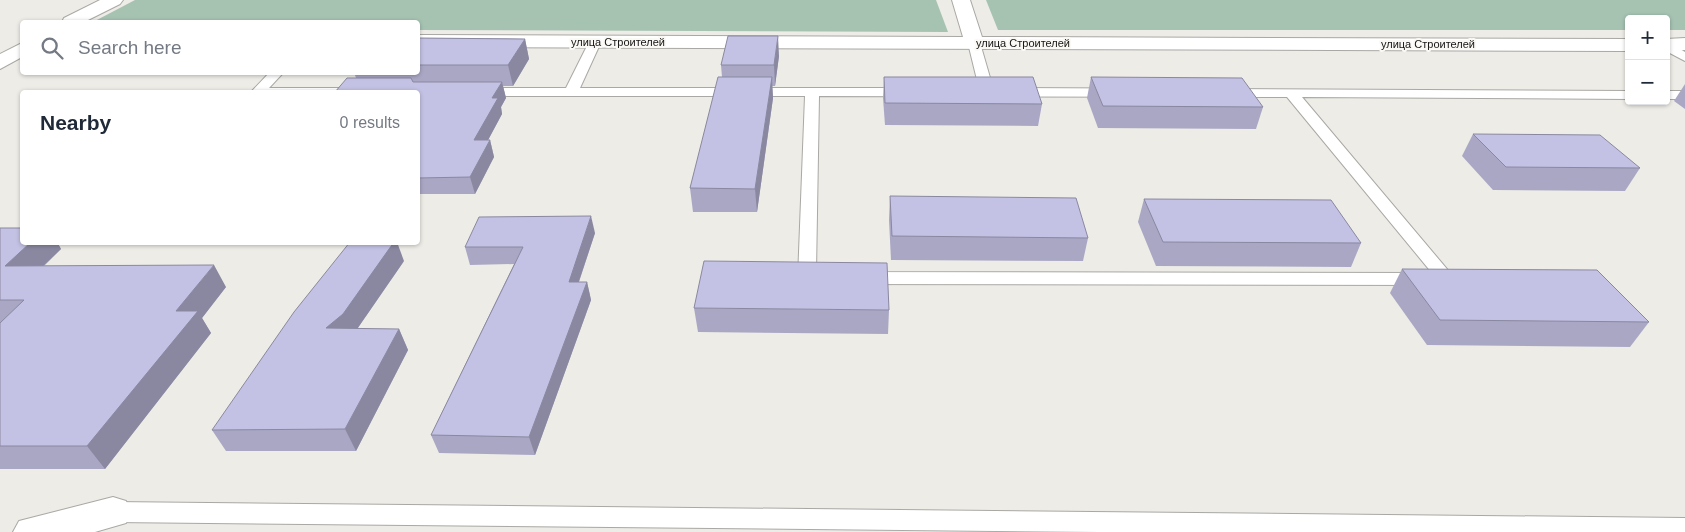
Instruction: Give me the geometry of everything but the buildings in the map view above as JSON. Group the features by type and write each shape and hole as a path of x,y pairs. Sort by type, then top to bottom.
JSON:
{"street":[{"path":"75,20 114,0"},
{"path":"961,0 974,43"},
{"name":"улица Строителей","path":"420,41 1625,45"},
{"path":"1670,45 1685,44"},
{"path":"0,64 20,50"},
{"path":"32,532 113,512"}],"lane":[{"path":"571,92 594,42"},
{"path":"974,43 987,92"},
{"path":"1670,48 1685,58"},
{"path":"260,90 275,75"},
{"path":"463,92 1625,95"},
{"path":"812,92 807,278 1465,280"},
{"path":"1292,93 1446,280"},
{"path":"1670,95 1685,95"},
{"path":"113,512 504,524 1685,528"}],"green space":[{"path":"135,0 936,0 948,32 420,30 420,20 97,20"},
{"path":"986,0 1685,0 1685,30 1670,30 1670,15 1625,15 1625,30 998,30"}]}
